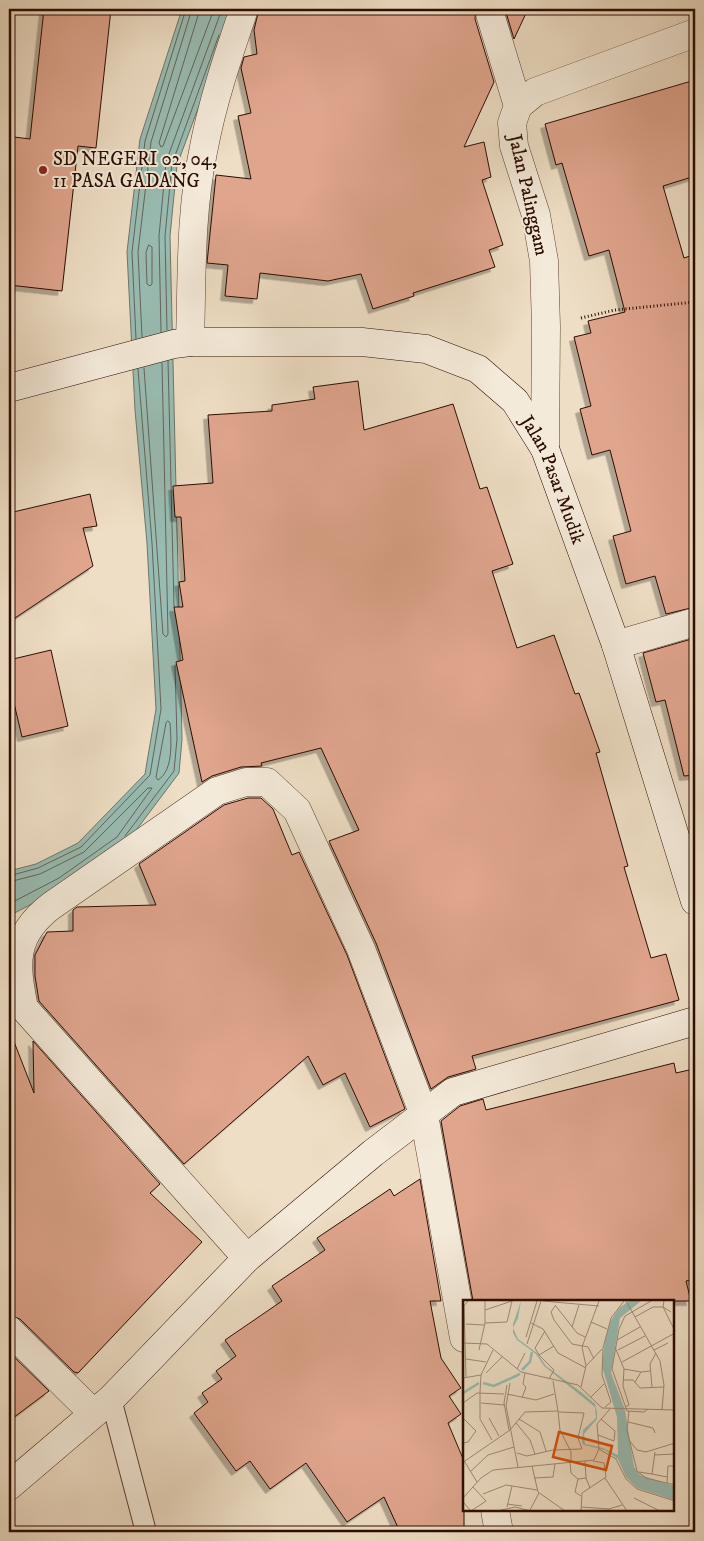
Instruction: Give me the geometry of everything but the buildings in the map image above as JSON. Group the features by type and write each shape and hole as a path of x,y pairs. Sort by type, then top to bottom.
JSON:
{"street":[{"path":"182,343 202,152 220,81 244,9"},
{"path":"490,14 518,106"},
{"name":"Jalan Palinggam","path":"545,449 546,326 544,260 538,224 514,146 512,122 518,106 535,92 695,33"},
{"name":"Jalan Pasar Mudik","path":"9,388 182,343 362,342 426,349 478,369 516,401 545,449 616,645 695,901"},
{"path":"616,645 695,622"},
{"path":"247,1258 16,1012 18,952 25,932 35,918 218,791 246,782 267,782 297,810 361,949 424,1114 463,1332"},
{"path":"9,1486 102,1406 247,1258 453,1092 695,1021"},
{"path":"9,1330 102,1406"},
{"path":"495,1511 499,1532"}],"lane":[{"path":"102,1406 146,1532"}],"path":[{"path":"546,326 615,310 695,302"}],"water":[{"path":"182,9 235,9 177,165 170,236 182,739 179,773 125,845 64,887 9,916 9,871 36,864 78,843 145,774 156,709 147,543 135,410 127,252 140,139"}],"place":[{"name":"SD NEGERI 02, 04, 11 PASA GADANG","path":"43,170"}]}
